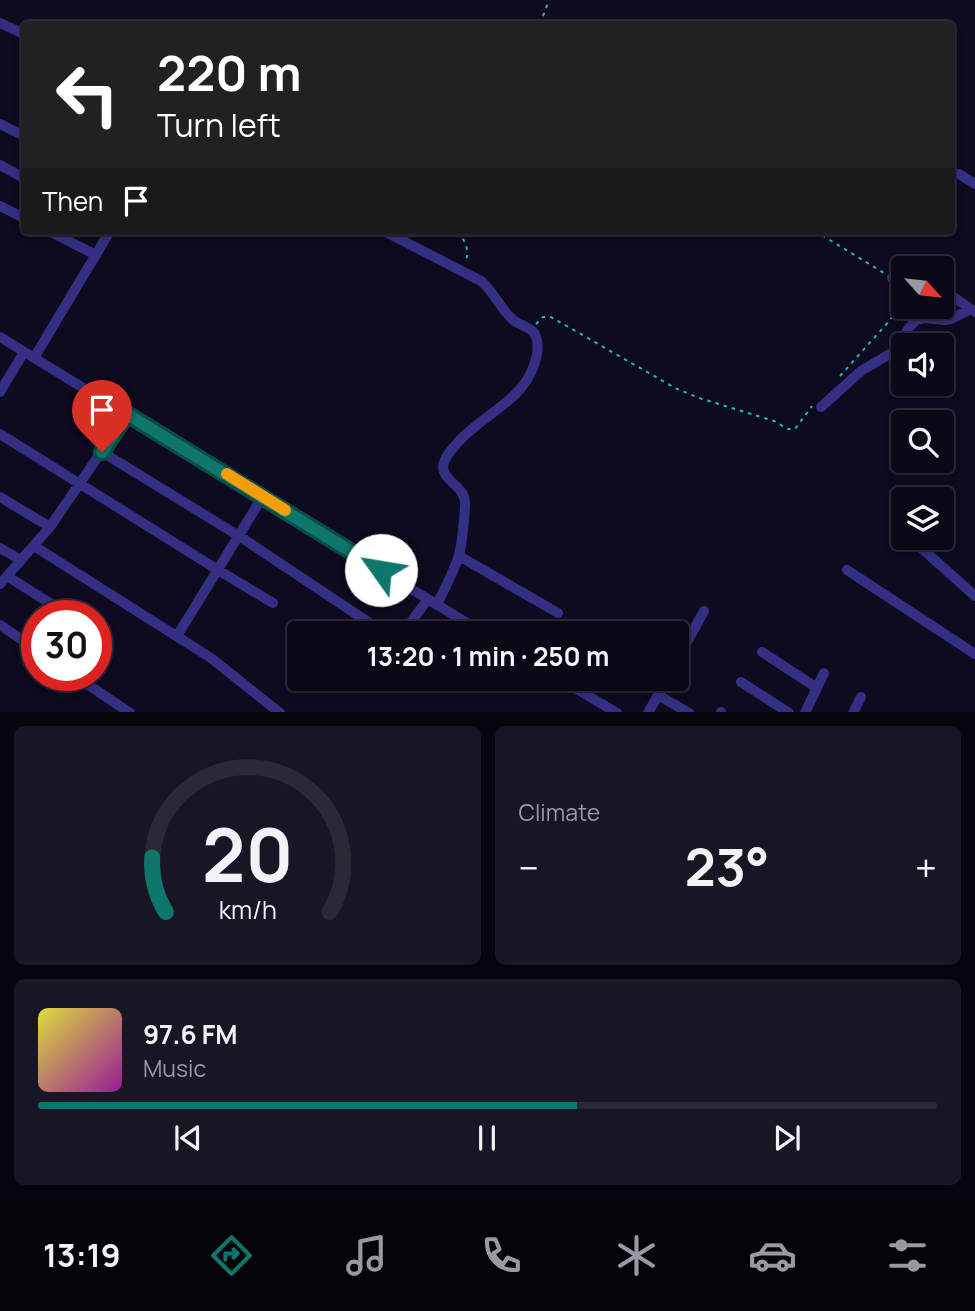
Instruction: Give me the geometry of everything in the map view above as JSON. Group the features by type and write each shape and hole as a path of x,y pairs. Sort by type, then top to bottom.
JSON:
{"street":[{"path":"0,23 21,33"},
{"path":"0,124 21,134"},
{"path":"0,165 21,176"},
{"path":"959,174 975,184"},
{"path":"0,206 21,216"},
{"path":"58,235 96,255"},
{"path":"34,358 108,235"},
{"path":"392,235 481,281 510,317 530,329 537,338 535,361 521,388 464,436 443,464 444,476 460,491 465,502 459,556 432,602 414,621"},
{"path":"954,297 973,310"},
{"path":"817,407 861,371 893,352 916,320 951,319 973,310"},
{"path":"0,337 463,621"},
{"path":"0,392 24,352"},
{"path":"40,600 3,580 50,527 127,414"},
{"path":"0,434 273,603"},
{"path":"102,452 239,536 366,621"},
{"path":"177,636 263,496"},
{"path":"0,497 50,527"},
{"path":"34,546 211,658 280,712"},
{"path":"0,548 21,560"},
{"path":"923,550 975,596"},
{"path":"459,556 558,613"},
{"path":"846,570 975,654"},
{"path":"689,638 704,611"},
{"path":"0,625 21,639"},
{"path":"762,652 817,688"},
{"path":"805,712 824,673"},
{"path":"741,682 789,712"},
{"path":"98,691 130,712"},
{"path":"581,691 617,712"},
{"path":"648,712 660,691"},
{"path":"658,695 689,712"},
{"path":"853,712 861,697"}],"path":[{"path":"541,21 550,0"},
{"path":"461,235 468,249 468,257 461,271"},
{"path":"822,235 891,277"},
{"path":"530,329 543,317 551,317 675,388 774,421 788,429 795,429 817,407"},
{"path":"839,377 891,318"}],"slow traffic":[{"path":"227,474 285,510"}],"route":[{"path":"102,452 127,414 381,570"}]}
